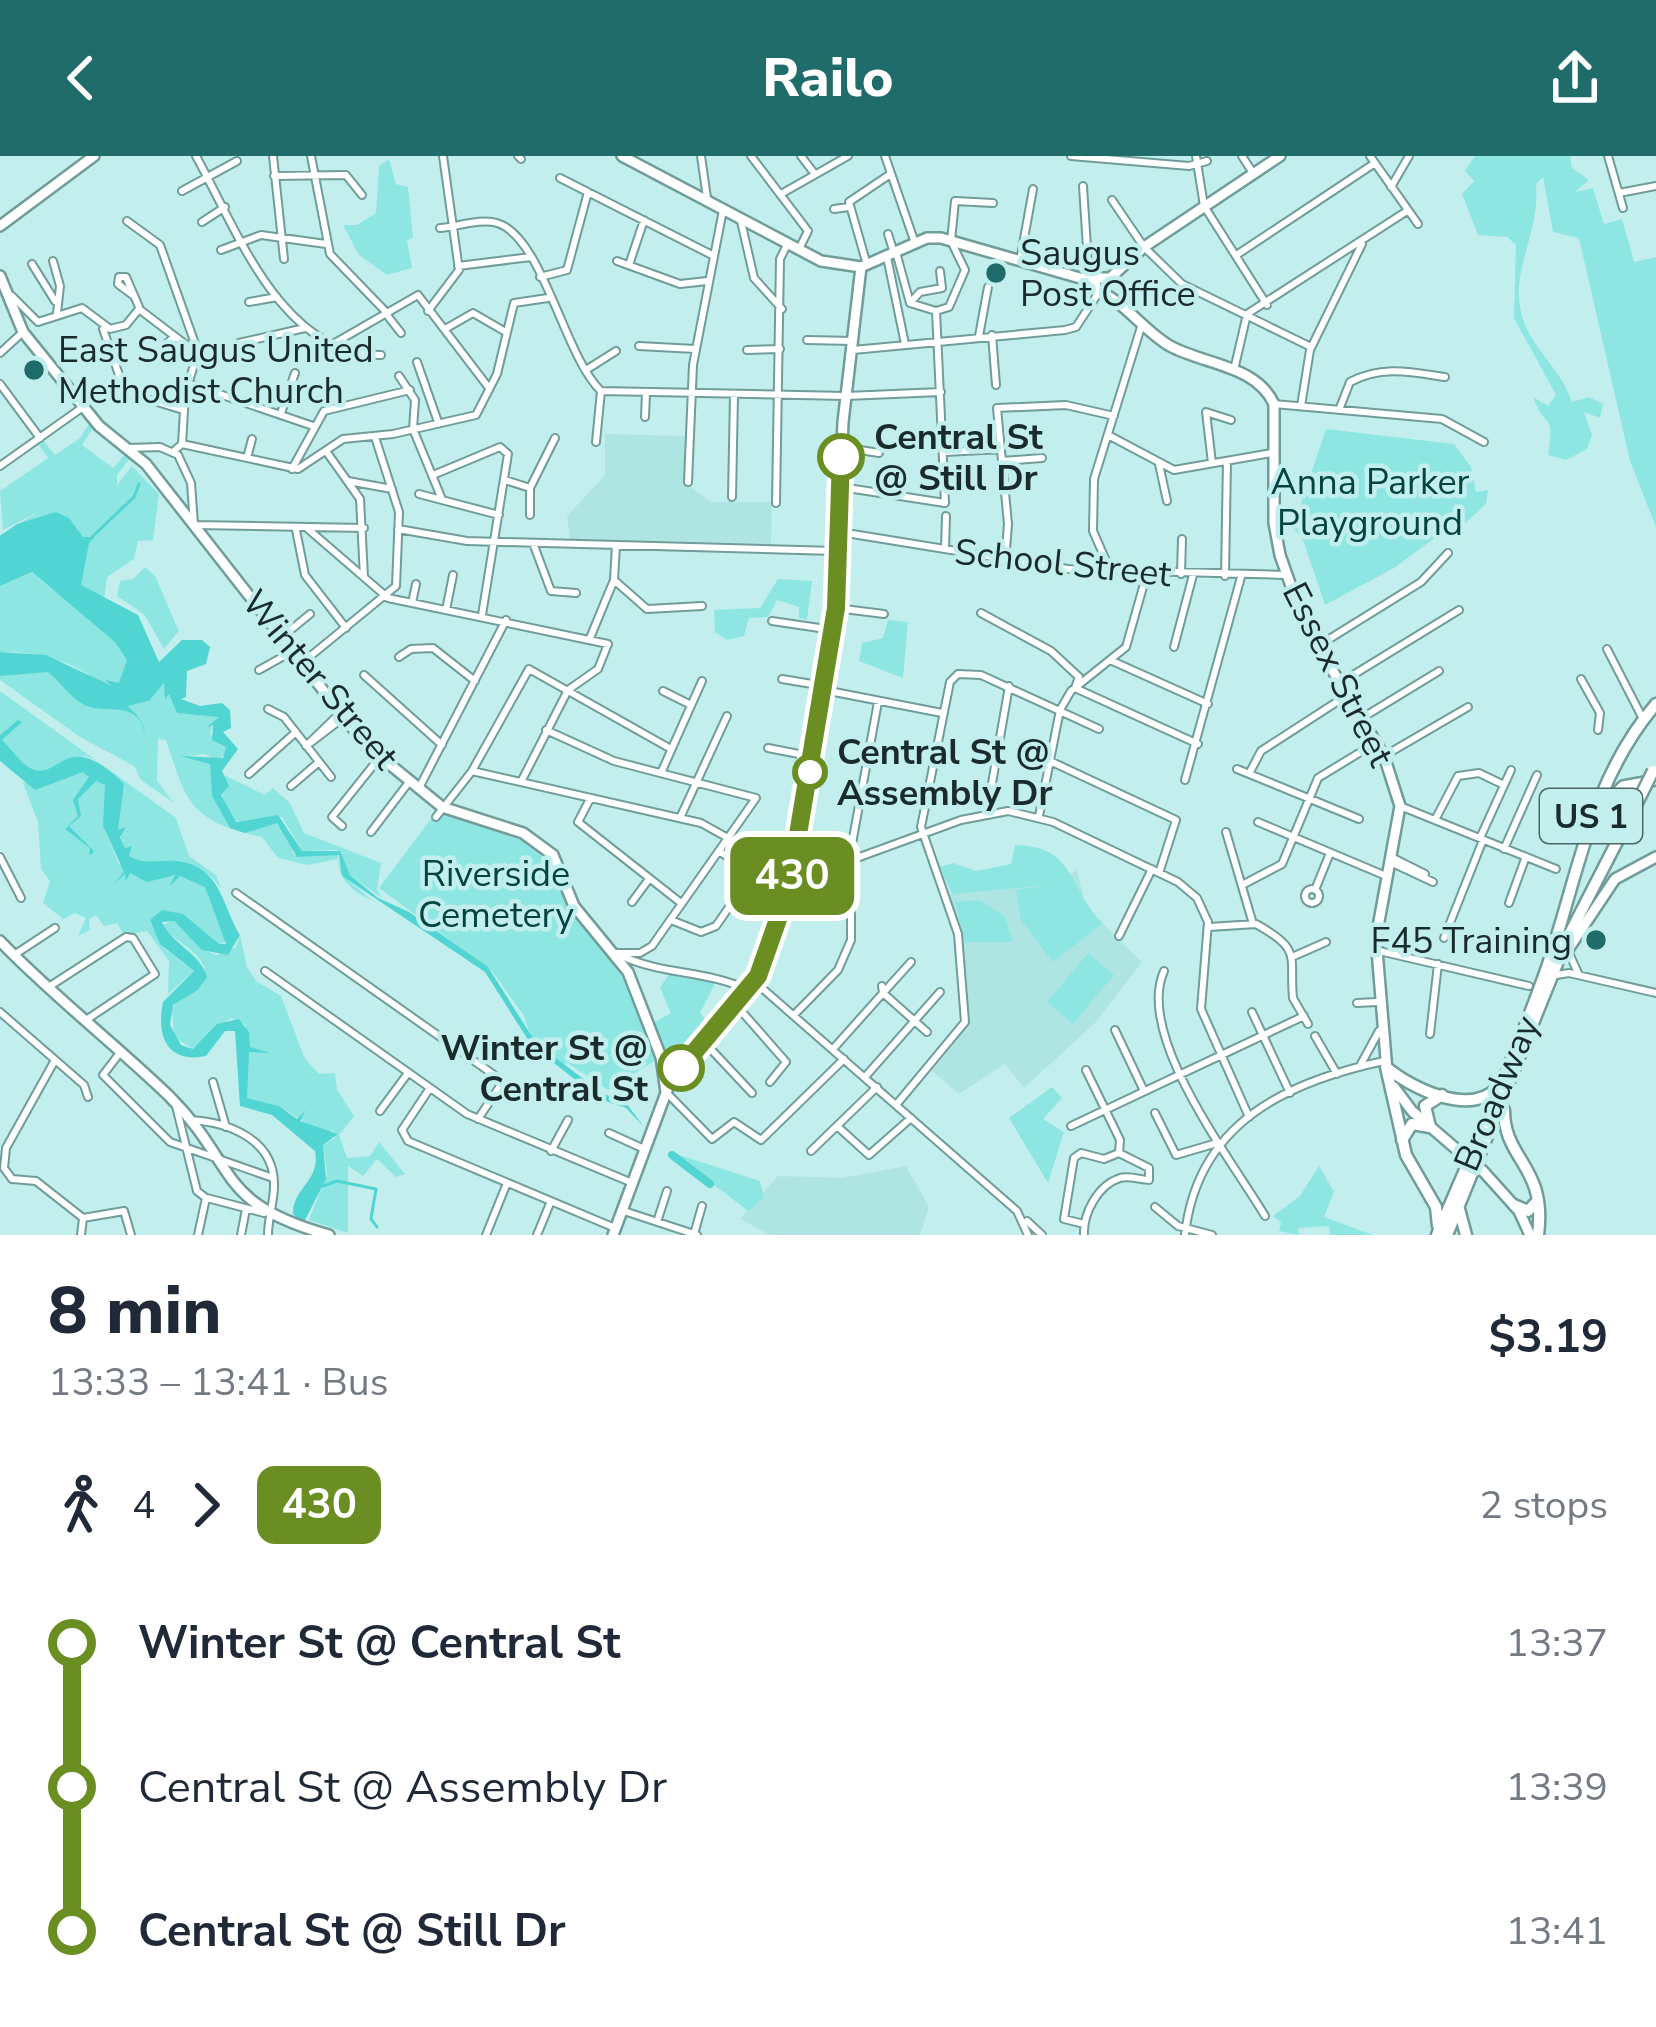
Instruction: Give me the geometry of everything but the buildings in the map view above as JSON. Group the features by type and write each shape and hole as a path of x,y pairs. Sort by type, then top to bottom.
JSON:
{"highway":[{"name":"US 1","path":"1556,942 1599,794 1650,711"},
{"name":"US 1","path":"1535,1022 1567,939 1655,772"},
{"name":"Broadway","path":"1447,1235 1556,942"},
{"name":"Broadway","path":"1437,1235 1505,1099 1535,1022"},
{"path":"1385,1064 1460,1101 1485,1099 1504,1079"},
{"path":"1385,1064 1401,1141 1437,1209 1437,1235"},
{"path":"1401,1141 1410,1125 1430,1127 1425,1106 1444,1095"},
{"path":"1505,1099 1506,1128 1539,1189 1534,1235"},
{"path":"1460,1101 1478,1121 1474,1161"},
{"path":"1474,1161 1495,1142 1512,1146 1538,1202 1528,1211 1514,1205"},
{"path":"1426,1192 1443,1198 1461,1180"},
{"path":"1459,1206 1466,1235"}],"main road":[{"path":"0,226 94,156"},
{"path":"622,156 638,159 820,262 864,266 927,238 951,241 1098,287 1141,327 1196,360 1256,380 1274,404"},
{"path":"1098,287 1144,247 1280,156"},
{"path":"614,1232 665,1092 751,986 772,949 792,873 836,608 841,447 864,266"},
{"name":"Winter Street","path":"1,278 23,332 83,407 128,448 194,525 380,758 445,808 540,844 556,860 578,911 616,953 661,1057 665,1092"},
{"name":"Essex Street","path":"1274,404 1274,528 1286,575 1318,646 1384,756 1400,806 1375,950 1385,1064 1400,1097 1474,1161 1534,1235"},
{"name":"Broadway","path":"1556,942 1601,807 1626,785 1655,772"},
{"name":"Broadway","path":"1535,1022 1567,951 1615,879 1656,857"},
{"path":"0,941 175,1103 214,1161 267,1214 329,1235"},
{"path":"661,1057 679,1070"}],"street":[{"path":"196,156 277,297 305,328 347,354 381,356"},
{"path":"273,156 284,260"},
{"path":"311,156 326,244 400,334"},
{"path":"428,311 452,286 458,266 443,156"},
{"path":"701,156 707,198"},
{"path":"751,156 808,231 780,259 776,503"},
{"path":"801,156 814,173"},
{"path":"781,194 848,156"},
{"path":"885,156 915,243"},
{"path":"1074,156 1208,161"},
{"path":"1242,156 1253,173"},
{"path":"1391,187 1409,156"},
{"path":"1608,156 1623,208"},
{"path":"1237,255 1373,159 1418,224"},
{"path":"182,190 237,160"},
{"path":"1196,160 1204,206 1268,305"},
{"path":"274,176 346,175 362,196"},
{"path":"864,266 849,207 853,195 890,175"},
{"path":"560,178 712,254"},
{"path":"807,340 852,346 905,344 1076,327 1098,287 1083,186"},
{"path":"1619,194 1656,186"},
{"path":"1020,261 1033,189"},
{"path":"540,277 567,271 588,192"},
{"path":"1112,200 1144,247 1203,298 1247,314 1311,347"},
{"path":"910,303 937,311 949,307 965,270 951,241 955,201 993,203"},
{"path":"688,482 695,349 724,206"},
{"path":"202,221 225,207"},
{"path":"834,209 849,207"},
{"path":"1247,314 1268,305 1407,211"},
{"path":"739,216 754,278 782,309"},
{"path":"127,220 160,245 198,354 183,410 182,444 174,451 128,448"},
{"path":"629,265 644,220"},
{"path":"440,228 500,224 531,257 548,298 601,392 596,442"},
{"path":"888,234 905,344"},
{"path":"221,250 261,235 326,244"},
{"path":"1301,406 1311,347 1364,241"},
{"path":"892,254 910,303"},
{"path":"458,266 531,257"},
{"path":"53,261 60,286 55,302"},
{"path":"616,261 680,284 707,281"},
{"path":"32,264 57,313"},
{"path":"910,303 920,292 942,288 940,271"},
{"path":"1,278 24,314 38,322 82,308 103,328 125,392 183,410"},
{"path":"979,336 988,287"},
{"path":"333,344 412,294 445,329 488,388"},
{"path":"134,296 139,309 198,354"},
{"path":"249,302 277,297"},
{"path":"182,444 303,468 343,439 375,437 476,415 497,374 514,304 548,298"},
{"path":"103,328 126,325 139,309"},
{"path":"841,487 945,503 937,311"},
{"path":"445,329 473,313 504,331"},
{"path":"1234,370 1247,314"},
{"path":"1110,571 1093,531 1094,479 1141,327"},
{"path":"239,343 305,328"},
{"path":"0,352 23,332"},
{"path":"992,335 996,386"},
{"path":"162,348 173,337"},
{"path":"639,346 695,349"},
{"path":"747,350 780,349"},
{"path":"586,370 616,351"},
{"path":"417,362 438,422"},
{"path":"1339,410 1350,382 1368,374 1394,370 1445,377"},
{"path":"280,413 295,373"},
{"path":"399,376 410,390 412,429 441,496"},
{"path":"0,384 40,438"},
{"path":"190,384 314,426"},
{"path":"292,469 324,411 410,390"},
{"path":"601,392 779,396 941,392"},
{"path":"646,392 646,417"},
{"path":"732,496 734,394"},
{"path":"1274,404 1442,419 1484,442"},
{"path":"1005,561 997,408 1066,405 1114,416"},
{"path":"0,466 83,407"},
{"path":"1212,464 1206,412 1232,420"},
{"path":"1109,435 1174,470 1276,452"},
{"path":"302,663 388,598 397,583 398,529 392,489 375,437"},
{"path":"530,515 530,488 555,438"},
{"path":"247,459 252,439"},
{"path":"841,447 879,453"},
{"path":"433,475 506,448 482,616"},
{"path":"944,452 1001,449"},
{"path":"174,451 191,483 194,525 364,529"},
{"path":"326,451 361,500 364,577"},
{"path":"1002,461 1042,458"},
{"path":"1225,576 1226,460"},
{"path":"1159,464 1168,501"},
{"path":"505,480 530,488"},
{"path":"347,481 392,489"},
{"path":"419,494 441,496 499,515"},
{"path":"945,550 946,517"},
{"path":"308,529 388,598 608,644 598,669 568,690 521,782"},
{"path":"398,529 495,542 840,551"},
{"path":"296,530 305,575 346,628"},
{"name":"School Street","path":"840,532 1005,561 1148,573 1286,575"},
{"path":"1181,574 1182,539"},
{"path":"532,543 551,591 576,593"},
{"path":"590,638 614,580 616,545"},
{"path":"1318,646 1421,582 1448,553"},
{"path":"1075,688 1126,646 1148,573"},
{"path":"446,610 453,575"},
{"path":"1174,647 1193,575"},
{"path":"1185,781 1241,577"},
{"path":"614,580 647,609 702,606"},
{"path":"412,603 416,584"},
{"path":"836,608 884,614"},
{"path":"1340,683 1459,610"},
{"path":"981,613 1064,661 1079,677 1060,710 1038,817"},
{"path":"282,637 310,614"},
{"path":"371,832 414,786 442,745 506,620"},
{"path":"772,622 832,630"},
{"path":"399,657 411,649 434,648 475,681"},
{"path":"1607,649 1634,705 1650,711"},
{"path":"260,670 292,651"},
{"path":"1110,660 1208,704"},
{"path":"436,818 472,771 529,669 671,749"},
{"path":"1362,718 1439,670"},
{"path":"896,1105 963,1028 960,952 923,834 950,682 969,671 1099,729"},
{"path":"364,675 442,745"},
{"path":"782,679 942,713"},
{"path":"1580,679 1600,713 1598,730"},
{"path":"661,773 702,681"},
{"path":"987,813 1009,686"},
{"path":"1075,688 1198,744"},
{"path":"663,691 691,705"},
{"path":"1250,773 1261,751 1349,694"},
{"path":"794,1016 833,976 848,949 852,860 878,702"},
{"path":"1384,756 1468,707"},
{"path":"268,709 296,732 331,777"},
{"path":"680,818 727,716"},
{"path":"306,746 344,717"},
{"path":"546,730 595,754 756,798 645,951 616,953"},
{"path":"249,774 296,732"},
{"path":"1244,884 1280,866 1318,778 1377,742"},
{"path":"768,748 813,756"},
{"path":"869,751 897,755"},
{"path":"342,826 332,818 380,758"},
{"path":"1050,761 1176,820 1155,871 1119,936"},
{"path":"291,786 319,762"},
{"path":"1237,769 1359,819"},
{"path":"1444,938 1511,770"},
{"path":"472,771 680,818 728,838"},
{"path":"1436,818 1459,776 1479,773 1504,785"},
{"path":"1504,849 1539,776"},
{"path":"591,798 578,822 681,903"},
{"path":"1400,806 1556,869"},
{"path":"719,850 754,871 792,873 852,860 987,813 1038,817 1155,871 1194,894 1209,927 1200,1006 1249,1118"},
{"path":"1258,822 1386,876"},
{"path":"1226,832 1253,923"},
{"path":"1315,890 1330,853"},
{"path":"0,857 21,898"},
{"path":"1390,859 1425,874"},
{"path":"1390,859 1433,882"},
{"path":"1509,903 1526,859"},
{"path":"623,872 630,864"},
{"path":"671,920 700,932 716,926 754,871"},
{"path":"632,902 649,879"},
{"path":"236,893 500,1082 478,1119"},
{"path":"1071,1126 1306,1020 1293,998 1297,977 1292,957 1275,935 1253,923 1209,927"},
{"path":"14,955 55,928"},
{"path":"47,988 112,946 133,938 155,974 83,1022"},
{"path":"1292,957 1325,942"},
{"path":"1375,950 1529,986"},
{"path":"1567,951 1579,975"},
{"path":"616,953 650,966 704,973 751,986 833,1049 1042,1235"},
{"path":"833,1049 911,962"},
{"path":"1430,1034 1438,964"},
{"path":"266,971 478,1119 630,1182"},
{"path":"1164,971 1157,1008 1182,1072 1217,1143 1264,1216"},
{"path":"1556,975 1579,975 1656,993"},
{"path":"882,990 927,1032"},
{"path":"865,1077 940,992"},
{"path":"1358,1003 1377,1002"},
{"path":"736,1005 786,1062 770,1082"},
{"path":"0,1012 86,1088 88,1097"},
{"path":"1252,1012 1290,1093"},
{"path":"1115,1030 1144,1091"},
{"path":"1359,1067 1379,1031"},
{"path":"1315,1036 1337,1074"},
{"path":"704,1042 752,1094"},
{"path":"119,1054 103,1076 170,1142 273,1178"},
{"path":"665,1092 712,1139 736,1122 759,1140 844,1059"},
{"path":"0,1183 8,1175 6,1148 55,1060"},
{"path":"1155,1114 1176,1155 1217,1143 1290,1093 1359,1067 1385,1064"},
{"path":"1086,1070 1121,1143 1119,1153"},
{"path":"380,1111 408,1072"},
{"path":"212,1082 226,1127"},
{"path":"430,1088 402,1130 405,1139 614,1232"},
{"path":"811,1151 877,1088"},
{"path":"175,1103 197,1191 206,1198 267,1214"},
{"path":"837,1126 869,1155 911,1118"},
{"path":"190,1120 250,1135 273,1178 268,1235"},
{"path":"551,1151 568,1120"},
{"path":"609,1133 642,1148"},
{"path":"1185,1232 1217,1143"},
{"path":"1084,1224 1064,1219 1074,1158 1081,1153 1107,1159 1119,1153"},
{"path":"1084,1235 1097,1194 1120,1177 1149,1180 1149,1168 1119,1153"},
{"path":"8,1175 43,1184 83,1218 126,1212 130,1235"},
{"path":"486,1235 507,1183"},
{"path":"657,1222 667,1191"},
{"path":"197,1235 206,1198"},
{"path":"537,1235 551,1201"},
{"path":"620,1210 696,1234 702,1206"},
{"path":"1155,1207 1185,1232 1212,1235"},
{"path":"241,1235 246,1210"},
{"path":"1022,1216 1028,1235"},
{"path":"81,1235 83,1218"}],"shaded area":[{"path":"605,434 686,436 685,483 711,502 772,502 771,545 570,539 567,516 605,475"},
{"path":"56,512 69,518 83,537 95,537 89,543 81,585 138,615 159,662 182,640 202,640 210,647 206,664 187,671 186,697 181,699 200,706 222,703 230,710 231,728 223,732 238,749 222,771 229,786 221,795 236,822 278,815 302,851 340,851 350,875 378,898 409,912 488,967 536,1043 602,1093 626,1103 644,1127 626,1108 600,1099 532,1046 485,972 342,876 339,855 297,857 277,823 245,833 230,828 212,796 210,764 180,756 223,758 226,747 212,740 213,725 206,728 219,717 177,713 169,694 165,700 164,683 149,701 127,706 141,722 128,711 81,703 48,672 0,676 0,652 46,655 112,686 105,680 119,683 127,660 115,642 32,572 0,586 0,536 17,524"},
{"path":"18,720 22,722 2,740 30,768 40,771 76,757 88,758 124,784 118,830 126,827 120,837 125,848 132,846 129,856 191,864 218,888 240,935 228,955 202,950 174,921 162,922 199,961 207,977 198,990 173,1005 170,1025 181,1045 193,1049 217,1024 239,1019 249,1032 250,1047 271,1053 249,1052 247,1098 279,1106 297,1119 306,1110 300,1121 338,1134 323,1145 326,1179 303,1224 293,1214 294,1205 314,1170 315,1151 272,1115 240,1106 235,1031 225,1031 206,1056 193,1057 173,1051 163,1036 163,1002 194,971 160,944 150,920 162,910 183,914 219,944 226,944 205,887 180,876 170,886 175,875 147,882 130,873 126,881 125,874 113,885 124,872 103,826 105,785 96,781 78,799 81,816 69,826 93,850 89,855 90,848 65,829 78,816 73,800 89,777 83,772 35,790 0,761 0,735"},
{"path":"1076,868 1086,907 1142,962 1095,1023 1024,1088 1005,1064 959,1094 932,1071 968,1026 964,943 950,894 1071,876"},
{"path":"906,1166 929,1207 920,1235 770,1235 740,1219 778,1176 842,1178"}],"green space":[{"path":"1475,156 1570,156 1572,168 1589,180 1575,192 1593,188 1604,224 1622,219 1634,262 1656,257 1656,527 1630,461 1579,238 1553,232 1543,177 1536,184 1534,218 1520,277 1523,321 1572,402 1589,397 1603,404 1600,418 1584,412 1592,435 1587,449 1566,460 1548,455 1550,425 1533,397 1548,406 1556,395 1514,318 1516,245 1507,237 1478,235 1462,194 1474,181 1465,171"},
{"path":"389,159 396,184 408,187 413,238 407,240 412,268 387,275 359,255 343,225 357,225 376,213 379,166"},
{"path":"89,424 93,428 82,445 113,468 126,453 131,457 117,475 117,485 132,466 159,494 153,540 138,541 134,559 107,577 104,600 45,565 0,556 0,535 40,511 3,530 0,491 48,458 38,444 43,440 55,455 80,438"},
{"name":"Anna Parker Playground","path":"1326,429 1454,444 1471,467 1476,492 1488,490 1486,504 1463,525 1455,523 1394,568 1325,605 1303,540 1293,527"},
{"path":"145,567 155,576 179,631 164,649 144,614 117,596 120,581 133,579"},
{"path":"32,572 117,627 137,658 141,682 105,687 56,659 0,652 0,586"},
{"path":"778,579 812,581 807,620 799,618 799,607 777,600 768,617 749,618 744,636 727,640 715,632 714,610 760,608"},
{"path":"888,620 908,622 903,678 859,661 862,643 883,638"},
{"path":"0,664 47,670 118,705 147,702 166,681 182,714 218,712 222,721 213,723 210,734 226,747 226,754 216,760 205,754 189,756 210,764 212,796 230,828 206,816 187,795 166,740 158,739 157,781 174,803 141,780 134,766 80,737 0,680"},
{"path":"0,691 176,818 189,856 216,875 221,889 202,870 128,856 115,822 124,785 96,761 77,757 30,775 0,743"},
{"path":"62,770 88,772 109,787 104,829 119,864 180,873 205,885 228,942 219,944 178,913 150,922 165,949 194,971 168,994 169,961 147,931 124,935 117,923 104,926 96,915 89,919 90,930 78,936 86,918 75,913 63,919 43,903 50,881 41,869 38,822 23,783"},
{"path":"222,774 265,795 273,788 290,803 304,833 381,863 377,889 382,898 350,875 338,850 302,851 282,817 229,818"},
{"name":"Riverside Cemetery","path":"437,811 527,842 544,855 570,912 621,969 656,1060 608,1090 566,1062 564,1066 531,1038 524,1016 492,971 379,888"},
{"path":"273,819 285,825 294,855 337,854 343,875 338,859 307,865 278,858 262,837 230,828 250,831"},
{"path":"1015,845 1035,847 1061,861 1103,923 1053,962 1021,920 1016,890 1050,885 952,894 940,867 953,863 976,871 1011,864"},
{"path":"980,900 1005,917 1013,942 965,942 955,902"},
{"path":"173,920 202,949 216,955 236,947 240,935 247,967 256,981 281,996 305,1059 319,1074 335,1073 337,1090 354,1116 339,1135 347,1158 370,1156 379,1142 405,1174 396,1177 377,1159 363,1176 348,1166 348,1233 309,1220 327,1174 323,1145 335,1138 334,1131 317,1130 279,1106 247,1098 246,1025 231,1018 193,1049 174,1037 172,1008 199,988 205,975 199,959 162,926"},
{"path":"1088,953 1114,975 1073,1024 1047,1002"},
{"path":"669,974 715,983 700,1013 711,1027 675,1064 666,1060 653,1023 671,1013 660,988"},
{"path":"1052,1087 1062,1098 1043,1119 1064,1132 1048,1183 1009,1118"},
{"path":"673,1153 760,1181 764,1198 748,1211"},
{"path":"1319,1166 1334,1192 1324,1217 1373,1235 1330,1235 1329,1226 1298,1228 1299,1235 1279,1231 1281,1222 1273,1216 1300,1196"}],"waterway":[{"path":"92,537 134,497 139,484"},
{"path":"672,1155 710,1184"},
{"path":"323,1186 337,1181 376,1189 371,1219 377,1227"}],"bus line":[{"name":"430","path":"681,1068 758,976 772,949 789,888 836,608 841,457"}],"place":[{"name":"Saugus Post Office","path":"996,273"},
{"name":"East Saugus United Methodist Church","path":"34,370"},
{"name":"Central St @ Still Dr","path":"841,457"},
{"name":"Central St @ Assembly Dr","path":"810,772"},
{"name":"F45 Training","path":"1596,940"},
{"name":"Winter St @ Central St","path":"681,1068"}]}
